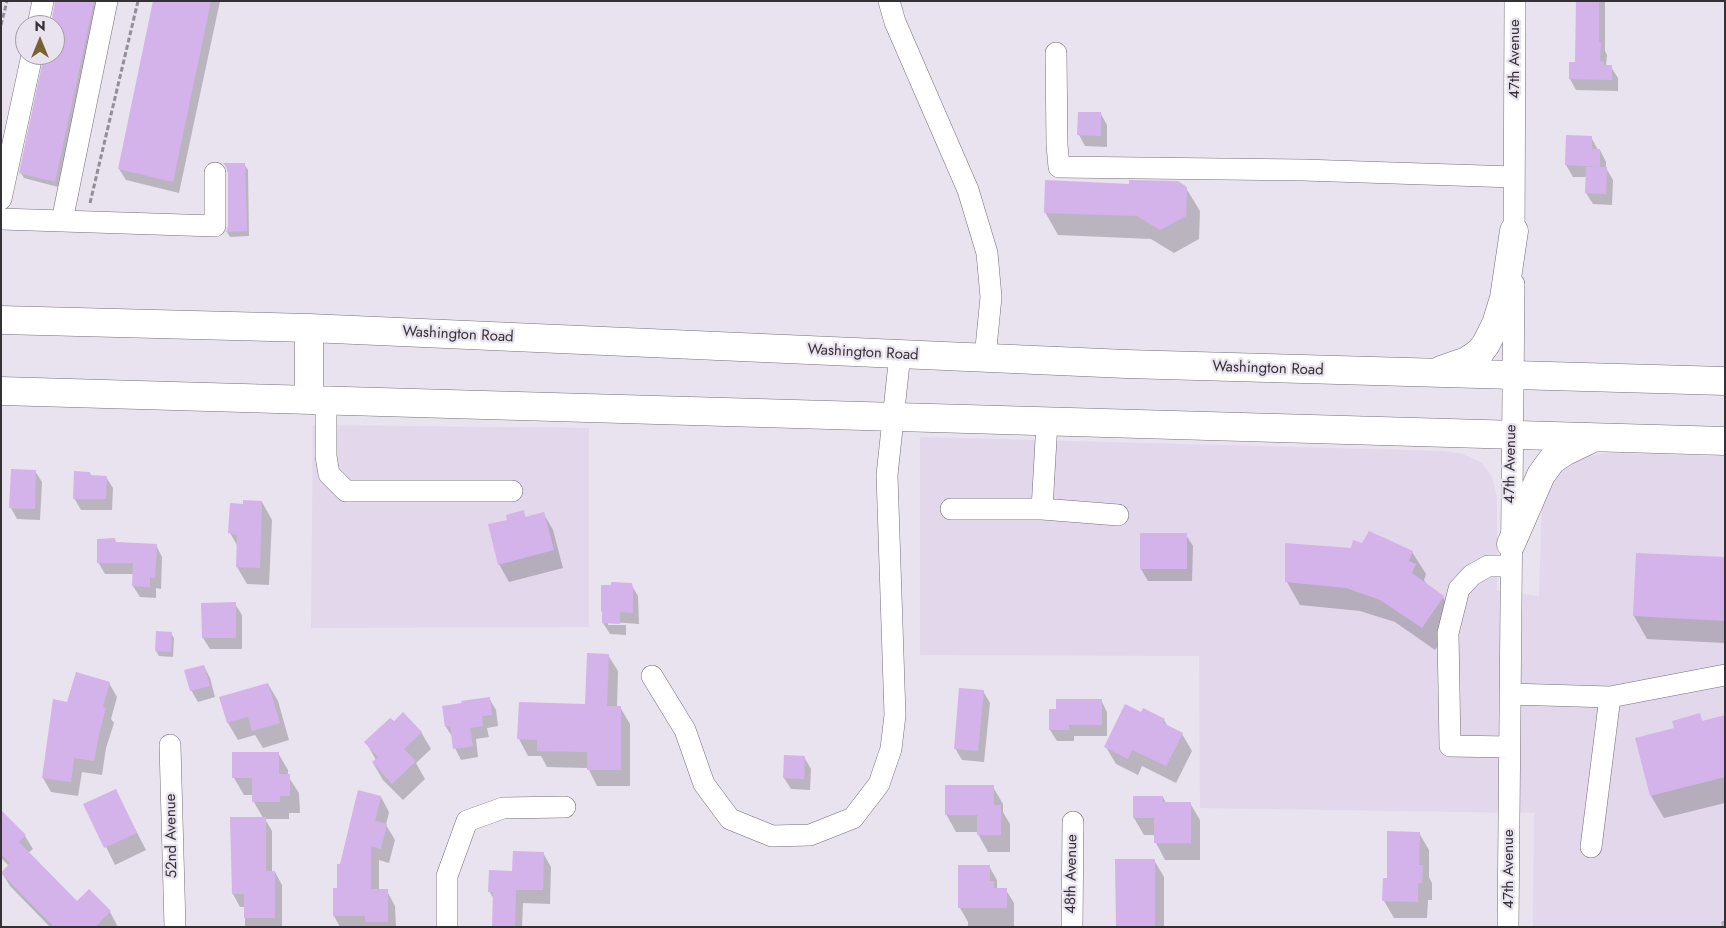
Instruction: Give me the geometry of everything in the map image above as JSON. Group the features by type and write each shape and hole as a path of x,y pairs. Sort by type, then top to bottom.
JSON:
{"main road":[{"path":"1431,373 1467,361 1480,352 1486,344 1496,324 1504,298 1514,230"},
{"name":"Washington Road","path":"1,320 309,328 1126,364 1725,381"},
{"path":"309,328 317,400"},
{"path":"1,391 1725,441"},
{"path":"1510,555 1542,475 1552,460 1594,437"}],"street":[{"path":"40,15 43,1"},
{"path":"62,221 107,1"},
{"path":"889,1 895,22 968,190 987,253 991,297 985,358"},
{"name":"47th Avenue","path":"1508,927 1511,435 1514,374 1515,1"},
{"path":"1056,53 1059,167 1303,170 1514,177"},
{"path":"1,199 30,65"},
{"path":"1,219 215,226 215,173"},
{"path":"652,676 684,730 704,784 730,819 772,836 810,836 853,818 879,784 891,749 895,715 887,476 900,354"},
{"path":"317,400 330,474 346,491 512,491"},
{"path":"1042,509 1047,422"},
{"path":"951,509 1042,509 1118,515"},
{"path":"1509,747 1450,746 1448,633 1459,589 1472,575 1510,555"},
{"path":"1510,694 1610,697 1725,675"},
{"path":"1591,847 1610,697"},
{"name":"52nd Avenue","path":"170,745 175,927"},
{"path":"447,927 447,876 467,821 503,808 565,806"},
{"name":"48th Avenue","path":"1072,927 1073,822"}],"path":[{"path":"1,25 7,1"},
{"path":"89,207 138,1"}],"shaded area":[{"path":"313,425 589,428 589,627 311,628"},
{"path":"920,437 1444,451 1463,454 1482,463 1492,477 1497,498 1497,591 1539,596 1542,507 1555,468 1587,456 1610,453 1725,456 1725,927 1533,927 1534,813 1200,808 1199,656 920,655"}],"building":[{"path":"55,1 94,1 55,182 19,173 42,65 65,65 65,15 53,15"},
{"path":"153,1 211,1 173,182 118,169"},
{"path":"1576,1 1599,1 1600,61 1604,62 1604,65 1612,65 1612,80 1569,79 1569,62 1575,62"},
{"path":"1078,112 1101,112 1101,136 1077,135"},
{"path":"1566,135 1592,136 1592,149 1600,149 1600,167 1565,165"},
{"path":"223,163 245,163 247,231 226,232 228,226 228,173"},
{"path":"1586,167 1607,167 1606,194 1585,193"},
{"path":"1045,180 1129,184 1129,180 1178,181 1187,187 1186,216 1160,230 1137,216 1044,213"},
{"path":"11,469 36,470 35,509 9,508"},
{"path":"74,471 90,472 90,475 107,476 106,499 73,499"},
{"path":"243,500 262,501 260,568 236,567 237,535 228,533 230,503 243,504"},
{"path":"524,510 525,517 544,512 554,550 498,565 488,524 507,520 506,515"},
{"path":"1369,531 1413,551 1409,561 1416,564 1412,573 1444,596 1422,628 1380,600 1346,588 1285,582 1285,543 1351,548 1353,540 1362,543"},
{"path":"1140,533 1187,533 1187,569 1140,569"},
{"path":"115,538 116,542 157,544 155,578 150,577 150,587 132,586 133,563 97,563 97,539"},
{"path":"1636,553 1725,557 1725,621 1633,616"},
{"path":"611,582 632,583 633,613 620,612 620,624 602,623 601,585 611,585"},
{"path":"236,602 236,638 202,638 201,603"},
{"path":"156,631 172,632 171,652 155,651"},
{"path":"587,653 609,654 607,706 621,706 621,770 587,770 587,752 537,751 537,740 517,739 519,702 585,704"},
{"path":"204,665 210,686 190,691 184,670"},
{"path":"76,672 110,682 103,707 106,708 94,761 74,758 71,782 42,778 53,699 67,702"},
{"path":"268,683 280,723 252,731 248,717 227,723 219,697"},
{"path":"959,688 984,690 978,751 954,749"},
{"path":"490,697 492,715 482,716 483,726 470,728 473,746 453,749 450,726 445,727 442,706"},
{"path":"1056,699 1102,699 1102,725 1069,725 1069,730 1049,730 1049,709 1056,709"},
{"path":"1125,704 1141,712 1143,708 1165,719 1163,723 1183,733 1166,766 1132,750 1128,759 1104,747"},
{"path":"403,712 422,732 404,749 416,761 392,784 372,762 378,757 364,742 390,718 394,721"},
{"path":"1700,713 1702,721 1725,715 1725,777 1650,796 1635,738 1674,728 1672,721"},
{"path":"232,752 279,752 279,774 290,774 290,796 280,796 280,802 252,802 252,778 232,778"},
{"path":"784,755 805,756 804,779 783,778"},
{"path":"945,785 994,785 994,805 1001,805 1001,835 977,835 977,815 945,815"},
{"path":"116,789 137,833 104,848 83,804"},
{"path":"358,790 381,796 375,821 387,824 381,849 371,846 371,889 388,889 388,922 365,922 365,916 333,916 333,888 337,888 337,864 340,864"},
{"path":"1133,796 1163,796 1163,802 1191,802 1191,843 1154,843 1154,818 1133,818"},
{"path":"1,810 26,835 19,842 77,901 89,889 111,911 95,927 54,927 1,873 10,863 1,854"},
{"path":"230,817 266,817 266,871 275,871 275,918 244,918 244,894 232,894"},
{"path":"1387,831 1420,832 1419,865 1423,865 1422,883 1418,883 1418,902 1382,901 1383,878 1387,878"},
{"path":"513,851 544,852 543,890 516,890 515,927 492,927 493,892 488,892 489,870 512,871"},
{"path":"1115,859 1155,859 1155,927 1116,927"},
{"path":"958,865 990,865 990,881 994,881 994,888 1007,888 1007,908 958,908"}]}
